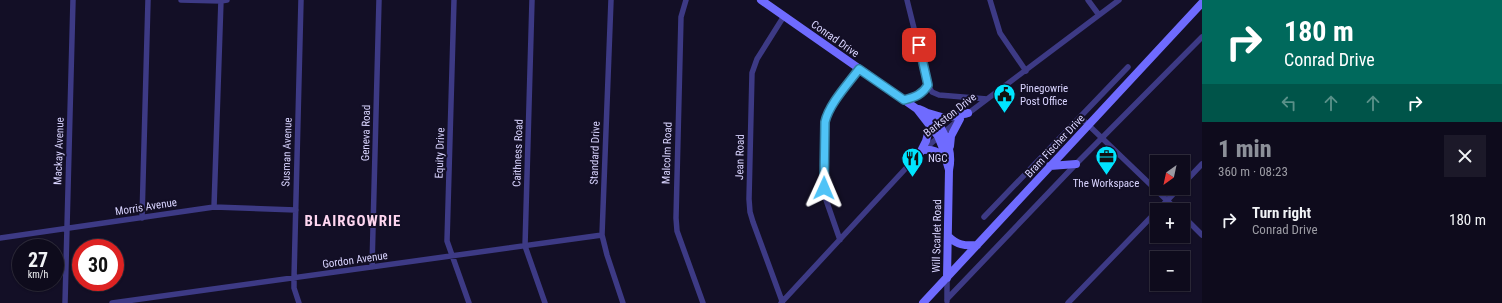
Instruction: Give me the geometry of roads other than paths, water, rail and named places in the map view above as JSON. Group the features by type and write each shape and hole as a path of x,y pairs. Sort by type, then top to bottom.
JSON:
{"street":[{"name":"Mackay Avenue","path":"65,303 73,0"},
{"path":"142,218 148,0"},
{"path":"181,0 223,0 214,207"},
{"name":"Susman Avenue","path":"299,303 294,288 294,278 301,0"},
{"name":"Geneva Road","path":"372,267 379,0"},
{"name":"Equity Drive","path":"454,0 448,241 470,303"},
{"name":"Caithness Road","path":"532,0 525,246 546,303"},
{"name":"Standard Drive","path":"611,0 602,235 623,303"},
{"name":"Malcolm Road","path":"686,0 681,17 676,218 677,231 703,303"},
{"name":"Conrad Drive","path":"761,0 917,109 945,118 968,113"},
{"path":"908,0 928,85 931,90 936,94 987,99"},
{"path":"990,0 1000,33 1026,71"},
{"path":"1088,0 1099,15"},
{"name":"Barkston Drive","path":"781,302 922,151 940,134 1119,0"},
{"name":"Bram Fischer Drive","path":"923,303 1202,3"},
{"name":"Jean Road","path":"781,302 753,222 750,212 749,199 752,73 757,58 784,16"},
{"path":"947,301 1076,164 1202,37"},
{"name":"Bram Fischer Drive","path":"984,217 1128,67"},
{"path":"840,240 824,194 825,122 829,112 859,69"},
{"path":"904,100 918,96 928,85"},
{"name":"Conrad Drive","path":"917,109 930,126 940,134"},
{"path":"926,112 934,120 940,134"},
{"path":"1080,116 1167,201 1173,195"},
{"path":"949,150 950,137 960,119"},
{"path":"930,126 922,151 934,150 940,153 945,159"},
{"name":"Will Scarlet Road","path":"940,134 949,150 951,160 948,170"},
{"name":"Will Scarlet Road","path":"940,134 948,170 947,301"},
{"path":"1050,166 1076,164"},
{"path":"1190,177 1202,164"},
{"name":"Morris Avenue","path":"0,238 214,207 296,210"},
{"path":"1068,303 1150,217"},
{"path":"1190,223 1202,234"},
{"name":"Gordon Avenue","path":"112,303 602,235"},
{"path":"948,236 959,245 977,245"}],"place":[{"name":"Pinegowrie Post Office","path":"1005,114"},
{"name":"The Workspace","path":"1106,176"},
{"name":"NGC","path":"912,178"}],"district":[{"name":"BLAIRGOWRIE","path":"353,221"}]}
